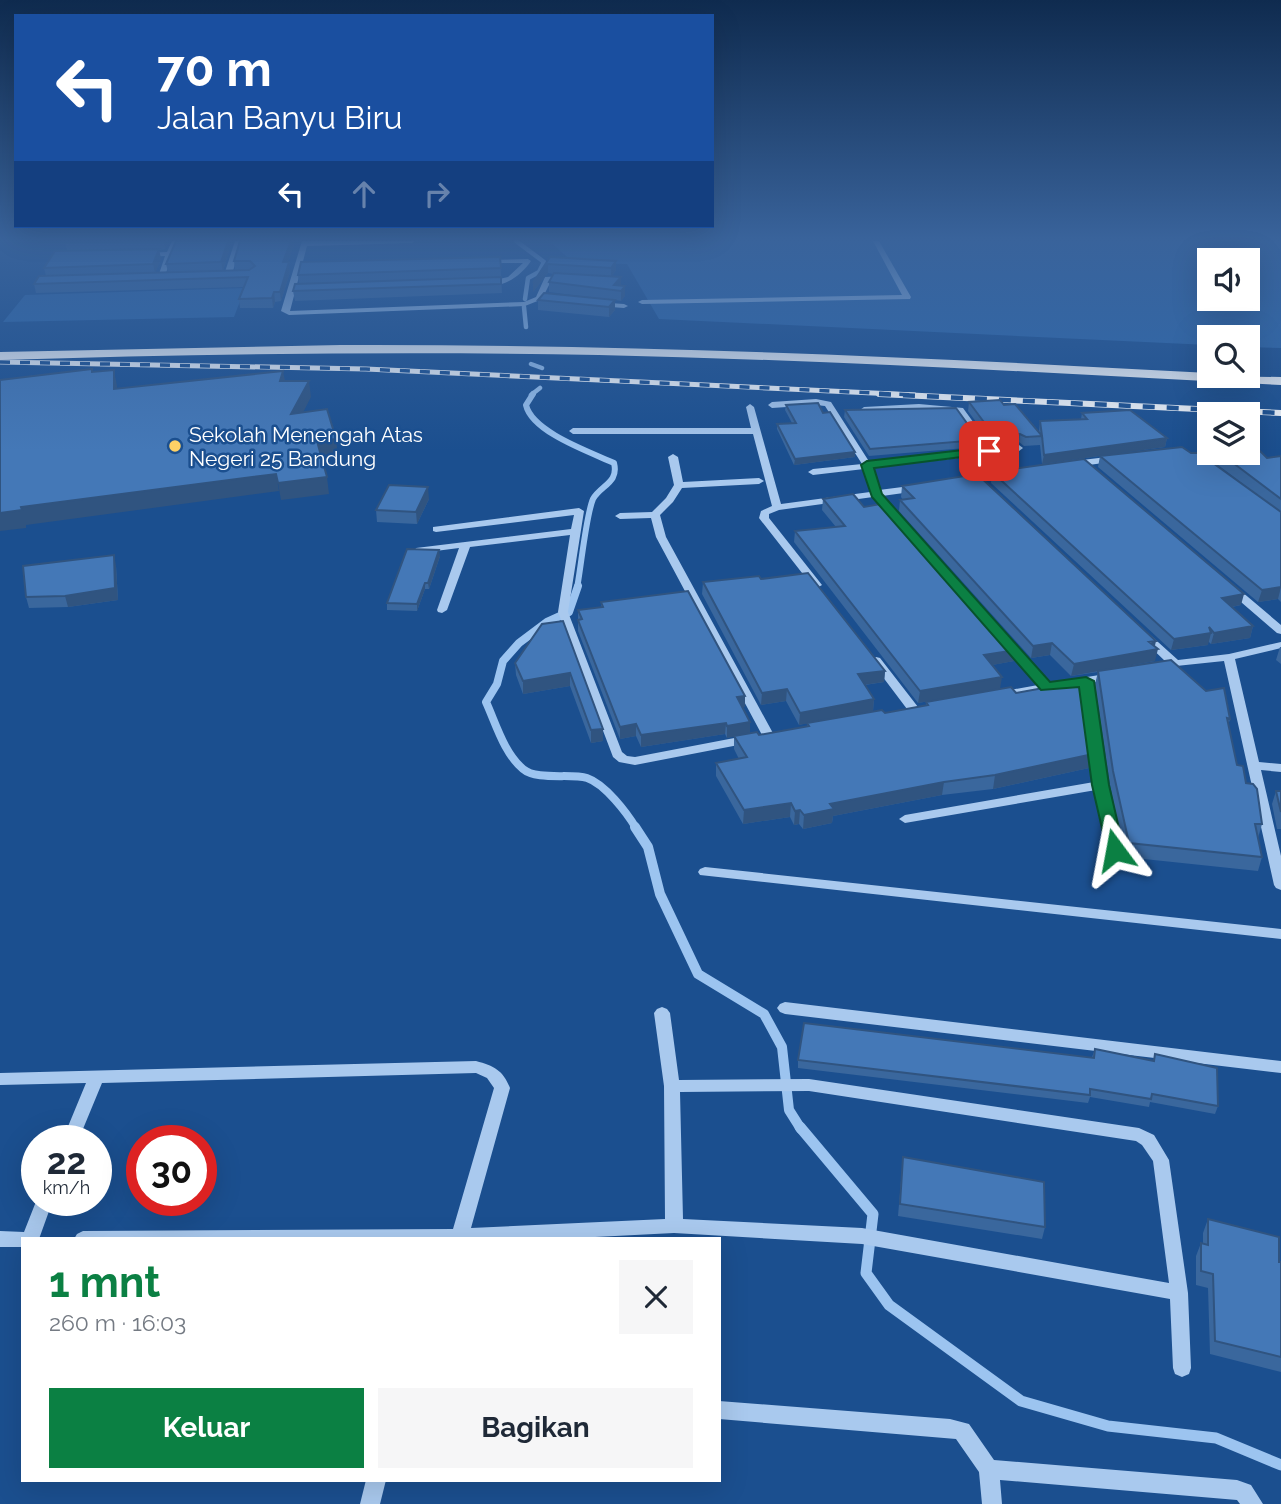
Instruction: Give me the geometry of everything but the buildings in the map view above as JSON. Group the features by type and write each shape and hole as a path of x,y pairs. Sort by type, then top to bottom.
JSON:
{"highway":[{"path":"0,344 164,339 418,337 671,341 1197,365"},
{"path":"0,356 198,351 680,353 921,361 1281,381"},
{"path":"1260,368 1281,369"}],"street":[{"path":"286,311 310,311"},
{"path":"772,405 816,402 828,404 867,465 876,495 903,525"},
{"path":"750,407 777,507"},
{"path":"858,411 919,407 960,410 989,451"},
{"path":"833,412 845,411"},
{"path":"573,431 757,431"},
{"path":"813,472 1019,448"},
{"path":"620,516 655,515 670,500 679,485 673,457"},
{"path":"1058,467 1124,458"},
{"path":"1084,463 1094,472"},
{"path":"952,483 1017,473"},
{"path":"978,479 988,488"},
{"path":"679,485 759,481"},
{"path":"822,592 764,518 764,513 777,507 927,487"},
{"path":"436,529 575,511 581,513 565,616 617,754 623,759 643,760 774,734 661,537 655,515"},
{"path":"420,550 577,531"},
{"path":"442,610 467,544"},
{"path":"1219,578 1281,631"},
{"path":"992,626 1046,687"},
{"path":"1135,627 1175,664"},
{"path":"1149,669 1229,657 1281,645"},
{"path":"872,655 914,710"},
{"path":"1229,657 1280,877"},
{"path":"980,698 1124,674"},
{"path":"1086,681 1101,785 1115,850"},
{"path":"901,712 928,707"},
{"path":"1254,765 1281,768"},
{"path":"905,819 1101,785"},
{"path":"705,872 1281,934"},
{"path":"785,1008 1281,1067"},
{"path":"662,1013 672,1086 674,1226"},
{"path":"0,1079 476,1067 492,1071 499,1077 502,1088 460,1236"},
{"path":"76,1125 96,1077"},
{"path":"672,1086 809,1085 1139,1135 1148,1140 1161,1160 1179,1293 1182,1368"},
{"path":"31,1237 39,1216"},
{"path":"334,1237 460,1236 674,1226 862,1236 1179,1293"},
{"path":"0,1239 21,1239"},
{"path":"721,1410 962,1431 989,1469 992,1504"},
{"path":"989,1469 1237,1490 1244,1492 1253,1504"},
{"path":"370,1504 376,1482"}],"shaded area":[{"path":"12,311 236,311 234,317 3,322"},
{"path":"654,311 1281,311 1281,348 1260,347 1260,325 1197,325 1197,344 659,319"}],"waterway":[{"path":"524,311 526,327"},
{"path":"531,364 542,368"},
{"path":"531,395 540,388"},
{"path":"533,394 526,405 539,424 563,440 614,463 612,479 596,494 590,507 577,588"},
{"path":"578,586 569,612 547,622 519,643 503,661 497,684 486,702 506,747 523,769 537,775 580,777 594,781 615,800 636,828"},
{"path":"635,827 648,847 660,894 698,974 764,1014 782,1047 789,1110 801,1129"},
{"path":"800,1127 873,1214 866,1273 889,1305 1021,1401 1108,1426 1216,1438 1281,1465"}],"railway":[{"path":"0,362 366,369 915,395"},
{"path":"879,394 1281,413"}],"place":[{"name":"Sekolah Menengah Atas Negeri 25 Bandung","path":"175,446"}],"route":[{"path":"989,451 867,465 876,495 1046,687 1086,681 1101,785 1115,850"}]}
